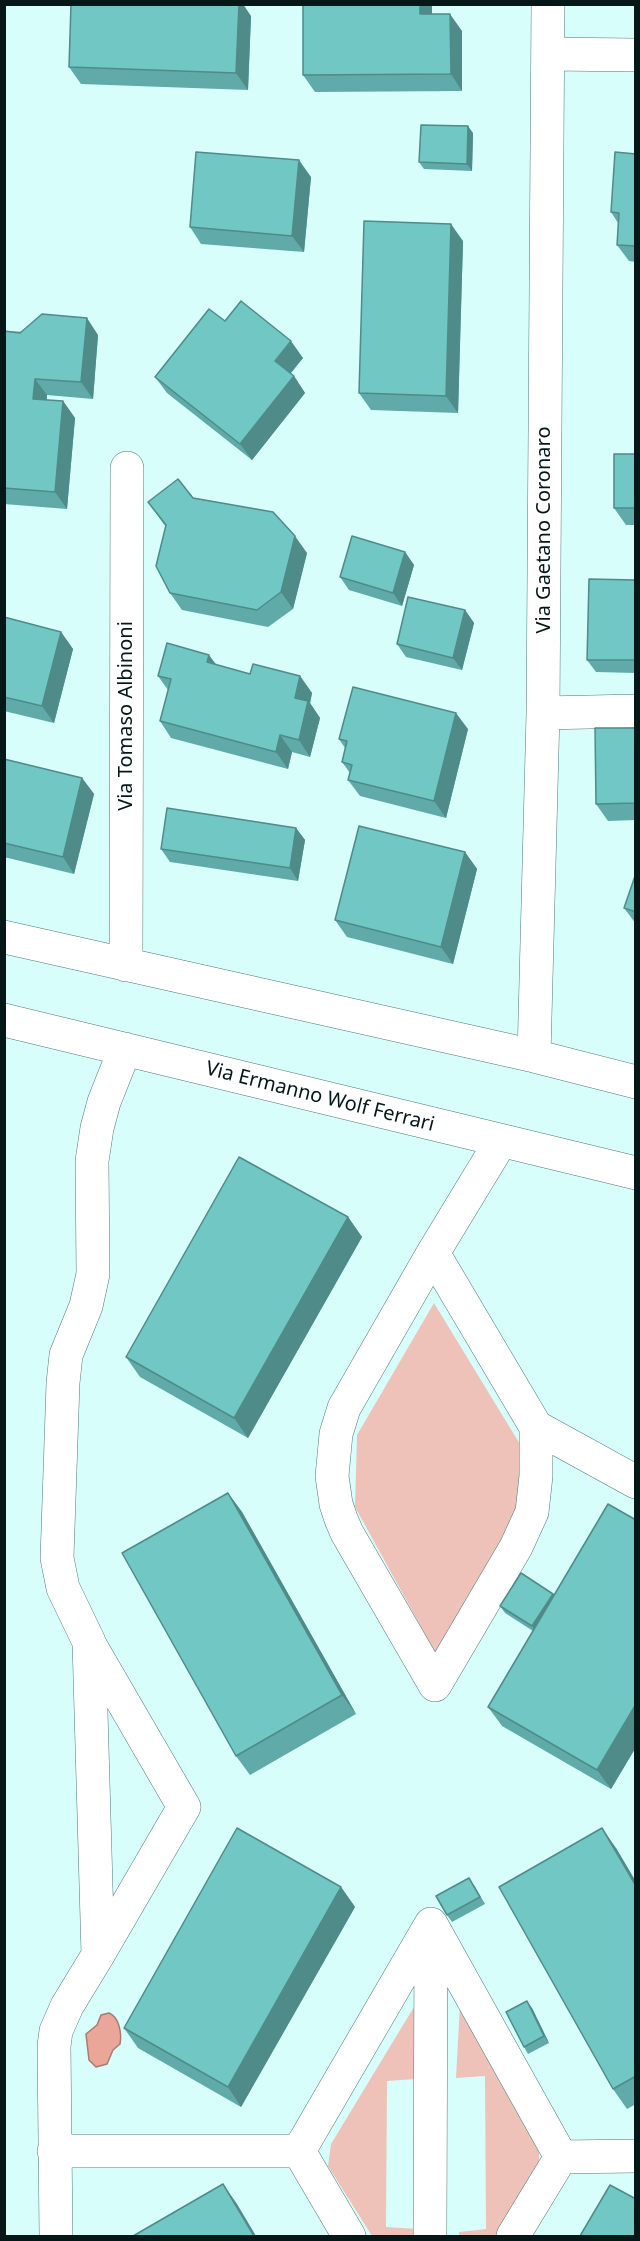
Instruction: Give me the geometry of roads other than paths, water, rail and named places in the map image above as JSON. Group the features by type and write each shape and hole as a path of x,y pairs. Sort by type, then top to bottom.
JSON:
{"street":[{"name":"Via Gaetano Coronaro","path":"534,1056 543,713 548,4"},
{"path":"548,54 636,55"},
{"name":"Via Tomaso Albinoni","path":"126,468 126,965"},
{"path":"543,713 636,711"},
{"path":"4,937 534,1056 636,1082"},
{"name":"Via Ermanno Wolf Ferrari","path":"4,1020 636,1173"},
{"path":"56,2236 52,2058 56,2031 67,2006 184,1807 89,1642 63,1588 57,1558 66,1355 86,1306 93,1274 92,1161 97,1128 104,1101 125,1049"},
{"path":"433,1253 536,1428 536,1476 532,1512 516,1547 435,1685 347,1533 336,1504 332,1476 336,1434 344,1408 433,1253 501,1141"},
{"path":"536,1428 636,1482"},
{"path":"89,1642 98,1955"},
{"path":"299,2151 431,1924"},
{"path":"431,1924 561,2157"},
{"path":"430,2236 431,1924"},
{"path":"54,2151 299,2151"},
{"path":"299,2151 349,2236"},
{"path":"561,2157 636,2156"},
{"path":"513,2236 561,2157"}]}
